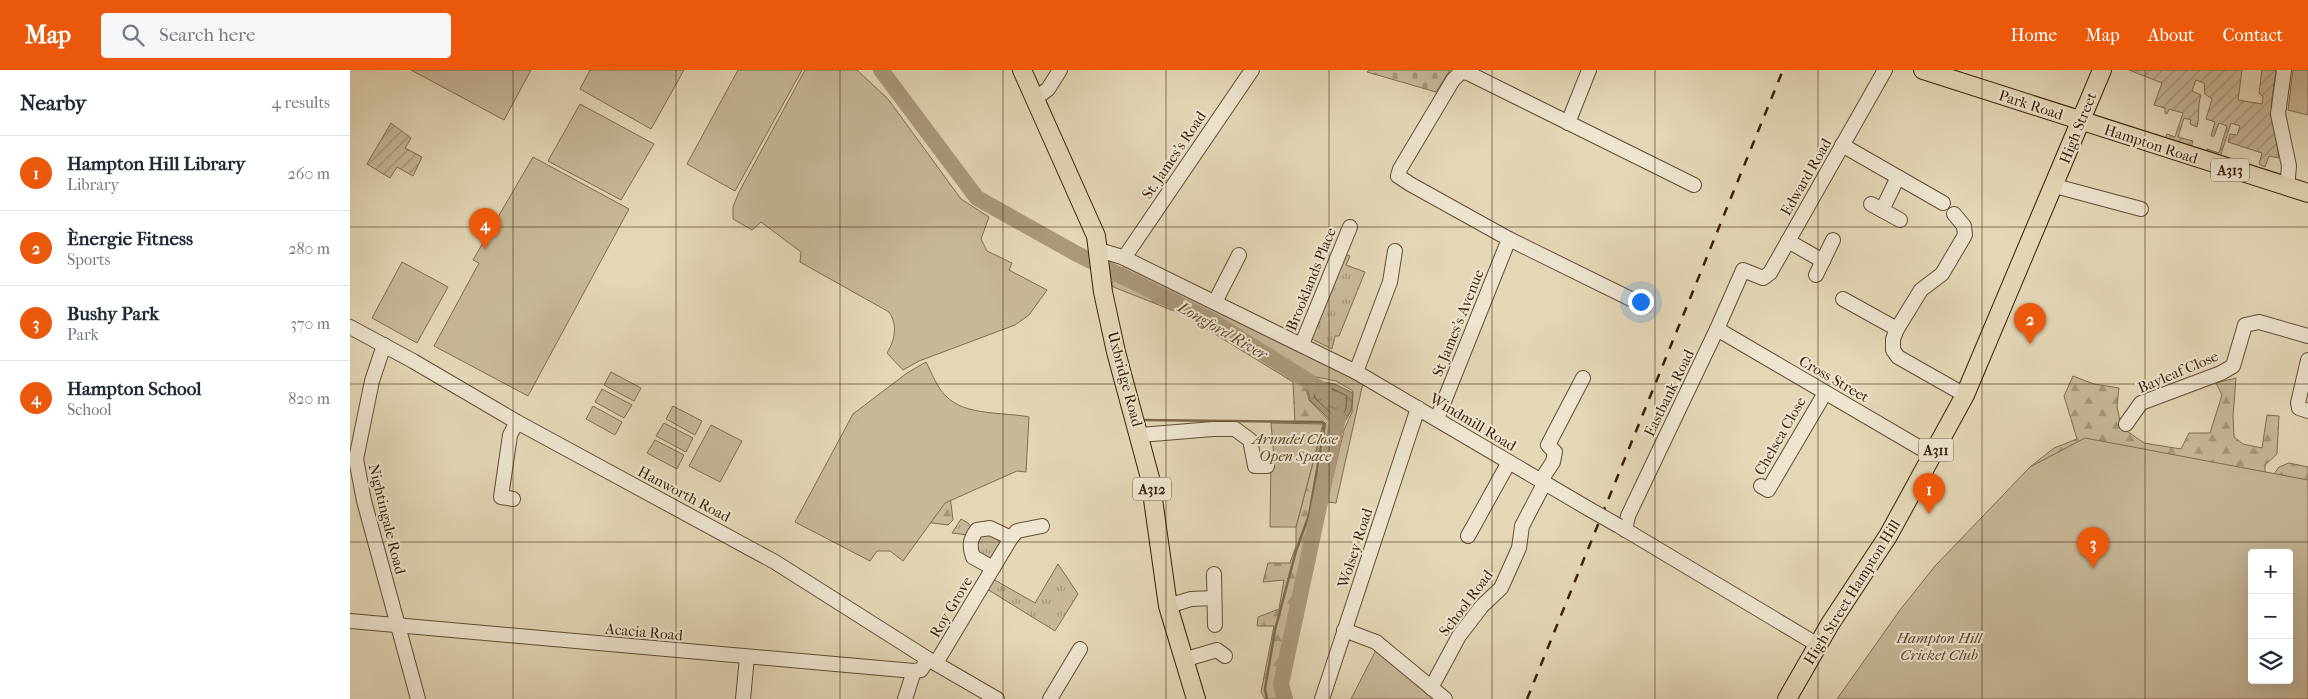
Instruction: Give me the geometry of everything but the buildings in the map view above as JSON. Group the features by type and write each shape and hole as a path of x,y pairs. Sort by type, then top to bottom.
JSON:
{"main road":[{"name":"Uxbridge Road","path":"1022,70 1096,236 1101,280 1116,352 1140,435 1152,486 1168,606 1196,699"},
{"name":"Park Road","path":"1923,70 2081,122"},
{"name":"High Street","path":"2055,186 2102,70"},
{"name":"Hampton Road","path":"2081,122 2308,194"},
{"name":"High Street Hampton Hill","path":"1787,699 1818,645 1888,536 1934,456 1965,395 2055,186"}],"street":[{"path":"1036,98 1048,89 1060,70"},
{"name":"St. James's Road","path":"1124,258 1252,70"},
{"path":"1568,122 1589,70"},
{"name":"Edward Road","path":"1743,270 1763,278 1770,273 1885,70"},
{"path":"2284,70 2278,114 2289,166 2287,188"},
{"path":"1645,306 1509,239 1402,179 1398,176 1402,164 1453,80 1461,72 1468,73 1694,185"},
{"path":"1842,145 1943,203"},
{"path":"1898,177 1876,207 1900,220"},
{"path":"2055,186 2141,209"},
{"path":"1954,214 1964,226 1965,235 1942,274 1921,290 1892,339 1893,350 1898,358 1965,395"},
{"name":"Brooklands Place","path":"1302,344 1350,227"},
{"name":"St James's Avenue","path":"1437,419 1509,239"},
{"path":"1816,275 1833,240"},
{"path":"1788,241 1823,261"},
{"path":"1356,372 1390,282 1394,251"},
{"name":"Windmill Road","path":"1099,253 1124,258 1356,372 1818,645"},
{"path":"1215,302 1238,255"},
{"name":"Eastbank Road","path":"1622,528 1718,329 1743,270"},
{"path":"1843,299 1897,329"},
{"name":"Bayleaf Close","path":"2126,424 2141,404 2221,373 2233,366 2245,325 2259,322 2308,336"},
{"name":"Hanworth Road","path":"350,328 384,345 517,422 775,562 932,661 997,699"},
{"name":"Cross Street","path":"1718,329 1934,456"},
{"name":"Nightingale Road","path":"384,345 372,381 356,459 364,501 418,699"},
{"path":"2308,360 2298,404 2299,408 2308,411"},
{"name":"School Road","path":"1431,688 1459,636 1482,606 1501,588 1519,548 1522,526 1553,462 1555,452 1548,445 1583,378"},
{"name":"Chelsea Close","path":"1761,486 1768,490 1825,393"},
{"name":"Wolsey Road","path":"1322,699 1418,408"},
{"path":"513,499 501,497 510,435 517,422"},
{"path":"1140,435 1235,429 1250,440 1255,466 1267,466"},
{"path":"1468,536 1509,462"},
{"path":"1011,538 1017,531 1042,526"},
{"name":"Roy Grove","path":"932,661 993,568 1011,538 990,528 978,530 971,538 970,550 973,557 993,568"},
{"path":"1214,574 1215,625"},
{"path":"1168,606 1191,599 1214,598"},
{"name":"Acacia Road","path":"350,621 914,672"},
{"path":"1344,630 1376,642 1445,699"},
{"path":"1050,699 1080,649"},
{"path":"1183,660 1220,649"},
{"path":"743,699 747,657"},
{"path":"905,699 914,672 921,670 932,661"}],"green space":[{"path":"411,70 531,70 504,120"},
{"path":"590,70 684,70 651,129 580,89"},
{"path":"738,70 802,70 735,191 687,164"},
{"path":"805,70 857,70 888,99 961,199 989,217 981,239 987,251 1012,263 1009,270 1047,290 1029,315 1015,325 919,361 903,370 887,353 892,343 894,332 894,322 889,312 800,262 801,252 761,222 752,230 733,219 733,207 739,192"},
{"path":"1369,70 1450,70 1436,92 1367,72"},
{"path":"2129,70 2242,70 2238,100 2262,104 2263,97 2259,93 2262,70 2276,70 2271,105 2279,158 2269,156 2265,167 2259,164 2262,153 2228,142 2230,134 2237,135 2240,126 2231,123 2220,157 2206,153 2207,149 2219,153 2227,126 2219,123 2214,136 2211,136 2215,122 2206,119 2212,99 2205,94 2204,83 2196,80 2192,91 2201,95 2197,127 2190,124 2191,120 2184,118 2178,137 2193,141 2191,148 2165,139 2167,134 2175,137 2183,113 2169,109 2167,114 2165,113 2165,108 2154,105 2162,83"},
{"path":"2293,70 2308,70 2308,115 2288,110"},
{"path":"580,104 654,144 621,200 548,161"},
{"path":"391,123 411,138 405,148 422,157 413,176 397,167 390,178 367,164"},
{"path":"533,157 629,209 528,396 434,346 479,263 473,260"},
{"path":"1345,254 1350,256 1346,265 1365,272 1339,336 1335,336 1332,349 1310,338 1320,322 1318,320"},
{"path":"402,262 448,287 417,343 372,318"},
{"path":"1124,266 1363,383 1336,503 1327,502 1344,430 1352,412 1353,391 1336,381 1312,376 1211,316 1120,271"},
{"path":"1115,276 1209,322 1304,380 1309,400 1331,423 1337,440 1314,520 1316,534 1306,551 1285,650 1289,661 1281,668 1279,699 1265,699 1261,692 1274,626 1257,626 1258,617 1279,609 1284,580 1263,582 1268,563 1290,563 1296,546 1296,527 1323,425 1295,424 1293,382 1184,315 1111,286"},
{"path":"926,362 940,389 946,396 963,407 985,412 1029,417 1026,472 1017,471 945,503 903,561 890,551 877,551 870,561 795,522 853,414 907,373"},
{"path":"611,372 641,388 634,401 604,385"},
{"path":"2073,376 2094,384 2119,388 2117,406 2121,427 2144,443 2181,449 2189,433 2210,433 2222,395 2216,383 2236,378 2233,416 2234,437 2243,444 2262,448 2267,415 2279,416 2277,454 2265,465 2265,477 1941,565 2030,467 2054,448 2077,439 2064,396"},
{"path":"602,389 632,405 624,418 595,402"},
{"path":"593,406 622,422 615,435 586,419"},
{"path":"673,406 702,421 695,435 666,419"},
{"path":"664,423 693,438 686,452 656,436"},
{"name":"Arundel Close Open Space","path":"1271,423 1323,424 1296,527 1270,527 1271,457 1274,457"},
{"path":"711,425 742,441 720,482 689,466"},
{"name":"Hampton Hill Cricket Club","path":"2085,438 2308,480 2308,699 1837,699 1900,610 1935,566 2030,467"},
{"path":"655,440 684,455 677,469 647,453"},
{"path":"2289,463 2308,467 2308,503 2272,477 2279,467"},
{"path":"950,495 953,520 948,525 925,522"},
{"path":"961,519 973,529 968,535 952,533"},
{"path":"989,532 1004,541 990,563 975,554 974,538"},
{"path":"1058,564 1078,594 1055,631 987,589 993,579 1035,603"},
{"path":"1376,650 1435,699 1351,699"}],"water":[{"path":"1305,379 1335,384 1353,393 1351,411 1335,439 1332,422 1310,400"}],"waterway":[{"name":"Longford River","path":"881,70 977,198 1077,254 1211,320 1324,391"},
{"name":"Longford River","path":"1285,699 1281,684 1338,418"},
{"path":"1142,420 1322,422 1325,424 1309,515 1296,551 1275,630 1265,689 1267,699"}],"railway":[{"path":"1527,699 1783,70"}],"place":[{"name":"Hampton School","path":"485,249"},
{"name":"Ènergie Fitness","path":"2030,344"},
{"name":"Hampton Hill Library","path":"1929,514"},
{"name":"Bushy Park","path":"2093,568"}]}
